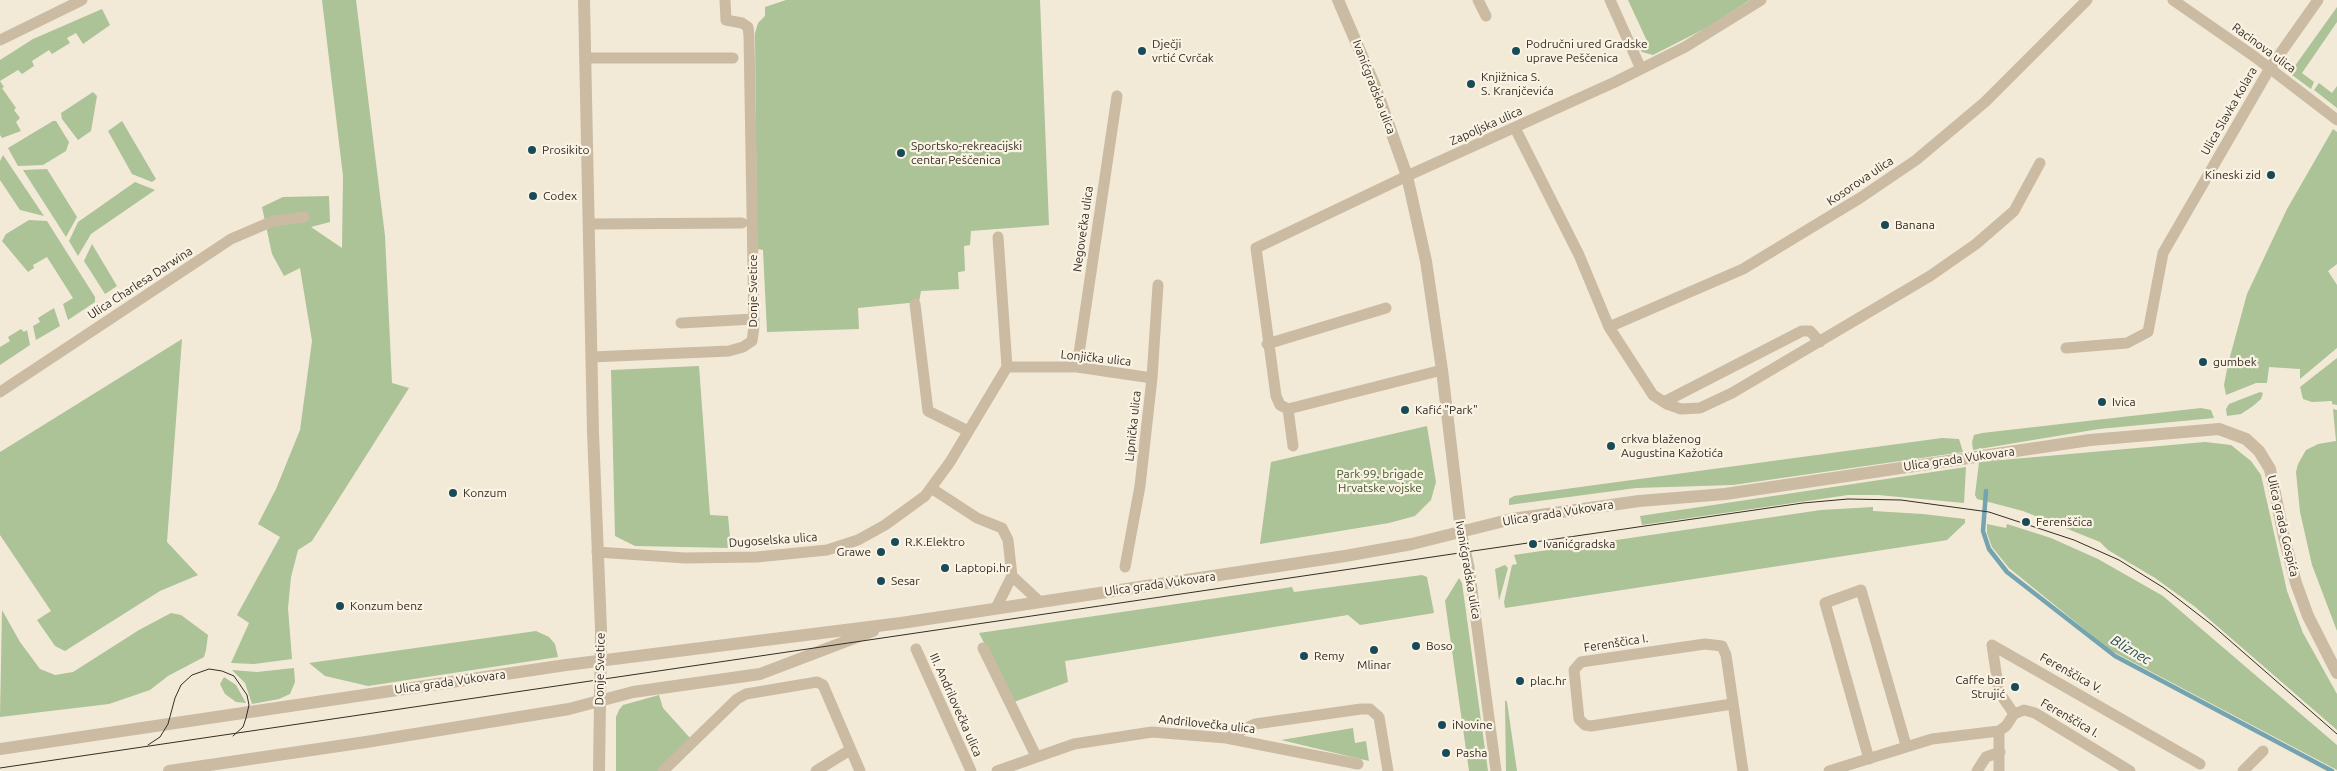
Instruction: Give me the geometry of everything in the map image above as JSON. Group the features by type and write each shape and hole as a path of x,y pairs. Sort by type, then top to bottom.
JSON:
{"street":[{"path":"0,40 82,0"},
{"name":"Donje Svetice","path":"584,0 600,662 599,771"},
{"name":"Donje Svetice","path":"592,357 729,351 743,347 752,340 754,319 748,27 742,23 726,20 725,0"},
{"name":"Ivanićgradska ulica","path":"1338,0 1375,86 1407,176 1426,261 1442,370 1461,531 1469,567 1496,771"},
{"path":"1478,0 1486,16"},
{"path":"1610,0 1642,69"},
{"name":"Zapoljska ulica","path":"1407,176 1642,69 1685,47 1761,0"},
{"name":"Kosorova ulica","path":"1609,328 1744,269 1868,193 1916,160 1985,102 2087,0"},
{"name":"Racinova ulica","path":"2173,0 2270,68 2337,120"},
{"name":"Ulica Slavka Kolara","path":"2066,348 2127,343 2148,332 2162,253 2270,68 2318,0"},
{"path":"586,58 733,58"},
{"name":"Negovečka ulica","path":"1077,367 1116,96"},
{"path":"1515,128 1579,255 1609,328 1653,395 1681,409 1700,408 1732,393 1930,276 1976,244 2014,211 2040,163"},
{"path":"1407,176 1256,248 1267,344 1276,396 1280,405 1288,409 1442,370"},
{"name":"Ulica Charlesa Darwina","path":"0,392 231,239 273,221 304,217"},
{"path":"590,224 742,223"},
{"path":"998,237 1006,367"},
{"name":"Lipnička ulica","path":"1125,567 1140,486 1152,378 1158,286"},
{"path":"915,304 928,411 968,431"},
{"path":"1267,344 1386,308"},
{"path":"681,323 754,319"},
{"path":"1664,402 1802,331 1810,331 1820,342"},
{"name":"Lonjička ulica","path":"1006,367 1077,367 1152,378"},
{"name":"Dugoselska ulica","path":"597,552 685,558 757,557 827,550 858,540 885,525 925,496 968,431 1006,367"},
{"path":"1288,409 1293,446"},
{"name":"Ulica grada Vukovara","path":"0,749 546,668 901,623 1345,556 1412,544 1512,519 1639,501 1725,494 2090,440 2218,429"},
{"name":"Ulica grada Gospića","path":"2218,429 2246,439 2258,451 2270,469 2296,583 2308,616 2337,673"},
{"path":"931,488 977,518 1002,528 1008,540 1012,576 996,608"},
{"path":"1012,576 1040,602"},
{"path":"1870,759 1825,602 1861,590 1906,745"},
{"name":"Ulica grada Vukovara","path":"169,771 366,742 569,709 633,692 760,674 818,654 866,633 901,623"},
{"name":"Ferenščica I.","path":"1732,704 1591,726 1585,725 1579,719 1574,670 1581,662 1716,644 1722,646 1726,656 1743,771"},
{"name":"Ferenščica V.","path":"2014,714 1999,692 1992,645 2200,764"},
{"path":"983,648 1036,756"},
{"name":"III. Andrilovečka ulica","path":"916,649 971,771"},
{"path":"663,771 737,699 746,694 786,686 821,683 860,771"},
{"path":"1226,738 1255,724 1370,709 1379,717 1388,771"},
{"name":"Ferenščica I.","path":"2014,714 2024,710 2036,712 2130,771"},
{"path":"1829,771 1870,759 1906,745 1932,739 1999,730 2006,726 2014,714"},
{"path":"1999,730 2000,771"},
{"name":"Andrilovečka ulica","path":"996,771 1074,744 1152,732 1226,738 1358,764"},
{"path":"816,771 850,750"},
{"path":"2243,771 2263,751"},
{"path":"1977,771 1986,757 2000,752"}],"green space":[{"path":"322,0 356,0 385,236 392,383 409,388 312,541 298,550 291,577 288,608 292,659 254,664 231,663 249,623 237,615 280,537 258,524 276,489 300,430 312,341 300,268 284,276 272,254 262,207 283,197 329,196 330,222 311,227 342,248 343,176"},
{"name":"Sportsko-rekreacijski centar Peščenica","path":"786,0 1040,0 1049,225 971,231 970,245 964,246 965,271 958,272 959,289 921,291 919,302 858,308 859,329 767,332 763,250 757,249 755,33 758,23 765,16 765,7"},
{"path":"1628,0 1750,0 1708,27 1653,55 1642,52 1637,46 1647,41"},
{"path":"2337,7 2337,22 2302,73 2314,82 2311,89 2292,75 2292,70"},
{"path":"102,9 110,25 83,44 76,33 67,38 70,43 52,54 49,50 32,61 34,66 22,74 18,70 0,81 0,60 33,39"},
{"path":"0,81 4,87 2,88 16,108 14,110 20,118 16,122 21,131 2,138 0,135"},
{"path":"2319,83 2332,93 2337,86 2337,108 2314,90"},
{"path":"93,92 97,96 91,131 78,140 62,119 61,113"},
{"path":"56,121 69,142 66,151 43,165 18,166 8,148"},
{"path":"122,121 156,179 152,182 132,174 108,131"},
{"path":"2333,129 2337,132 2337,264 2328,271 2337,285 2337,348 2300,379 2300,369 2269,367 2267,383 2256,383 2226,395 2224,385 2228,364 2247,294 2287,209"},
{"path":"3,155 44,216 20,210 0,180 0,161"},
{"path":"47,169 77,217 66,237 23,170"},
{"path":"135,182 155,190 91,234 78,256 69,241 78,222"},
{"path":"29,220 47,221 95,297 95,302 68,320 63,304 73,298 47,257 33,265 34,268 28,272 2,241 6,234"},
{"path":"92,244 117,286 105,294 84,261"},
{"path":"54,308 60,326 36,340 33,326 40,322 38,318"},
{"path":"21,329 24,332 27,330 30,345 0,365 0,347 10,341 8,337"},
{"path":"182,339 167,542 198,575 160,591 65,651 55,646 37,620 51,611 0,535 0,452"},
{"path":"2337,358 2337,405 2332,404 2332,401 2312,402 2303,399 2300,387"},
{"path":"699,366 710,515 728,516 731,548 635,546 615,536 611,370"},
{"path":"2260,392 2263,393 2261,399 2253,406 2241,414 2227,416 2226,409 2229,404"},
{"path":"2201,408 2211,410 2214,418 2099,429 1973,450 1972,442 1974,435 1982,433"},
{"path":"2333,409 2337,410 2337,631 2312,565 2300,512 2296,472 2306,450 2318,444 2336,441"},
{"name":"Park 99. brigade Hrvatske vojske","path":"1427,426 1436,482 1431,500 1415,516 1389,523 1260,544 1271,462"},
{"path":"1942,438 1959,439 1963,452 1733,485 1636,488 1509,505 1509,499 1514,496"},
{"path":"2205,442 2231,445 2251,461 2261,475 2287,591 2303,633 2337,694 2337,730 2194,606 2155,578 2108,550 2100,542 2023,511 1977,499 1975,495 1979,462"},
{"path":"1966,467 1964,503 1878,495 1848,495 1642,525 1640,516"},
{"path":"1873,507 1873,511 1965,519 1965,523 1947,540 1505,608 1504,602 1512,565 1517,564 1514,555 1821,510"},
{"path":"1987,524 2006,528 2007,524 2051,538 2098,559 2163,596 2337,745 2337,770 2110,650 2009,568 1992,547 1987,533"},
{"path":"1505,565 1508,568 1499,601 1495,569"},
{"path":"1422,575 1427,577 1434,613 1360,625 1348,615 1065,661 1068,682 1014,702 979,633 1292,587 1294,592"},
{"path":"1459,578 1462,583 1488,771 1469,771 1445,601"},
{"path":"2,610 20,642 40,669 55,675 73,672 139,630 171,613 181,615 208,635 206,650 204,657 168,676 150,690 109,704 0,717"},
{"path":"536,631 549,637 555,644 558,657 368,686 325,676 309,663"},
{"path":"294,668 295,682 290,694 279,699 252,704 245,683 232,670 257,672"},
{"path":"224,677 236,685 246,703 236,702 225,694 220,684"},
{"path":"659,695 663,708 690,738 659,771 616,771 616,717 619,710 623,705"},
{"path":"1505,700 1507,702 1517,771 1506,771"},
{"path":"1353,728 1355,743 1366,741 1369,761 1281,740"}],"waterway":[{"name":"Bliznec","path":"1986,491 1983,531 1989,549 2007,572 2115,656 2332,771"}],"tram line":[{"path":"0,768 1466,552 1803,503 1848,499 1901,500 1989,512 2074,540 2119,560 2164,588 2212,625 2337,734"},
{"path":"148,745 160,737 168,724 175,698 181,685 192,675 209,669 222,671 234,676 247,695 249,705 243,727 233,736"}],"place":[{"name":"Dječji vrtić Cvrčak","path":"1142,51"},
{"name":"Područni ured Gradske uprave Peščenica","path":"1516,51"},
{"name":"Knjižnica S. S. Kranjčevića","path":"1471,84"},
{"name":"Prosikito","path":"532,150"},
{"name":"Sportsko-rekreacijski centar Peščenica","path":"901,153"},
{"name":"Kineski zid","path":"2271,175"},
{"name":"Codex","path":"533,196"},
{"name":"Banana","path":"1885,225"},
{"name":"gumbek","path":"2203,362"},
{"name":"Ivica","path":"2102,402"},
{"name":"Kafić \"Park\"","path":"1405,410"},
{"name":"crkva blaženog Augustina Kažotića","path":"1611,446"},
{"name":"Konzum","path":"453,493"},
{"name":"Ferenščica","path":"2026,522"},
{"name":"R.K.Elektro","path":"895,542"},
{"name":"Ivanićgradska","path":"1533,544"},
{"name":"Grawe","path":"881,552"},
{"name":"Laptopi.hr","path":"945,568"},
{"name":"Sesar","path":"881,581"},
{"name":"Konzum benz","path":"340,606"},
{"name":"Boso","path":"1416,646"},
{"name":"Mlinar","path":"1374,650"},
{"name":"Remy","path":"1304,656"},
{"name":"plac.hr","path":"1520,681"},
{"name":"Caffe bar Strujić","path":"2015,687"},
{"name":"iNovine","path":"1442,725"},
{"name":"Pasha","path":"1446,753"}]}
